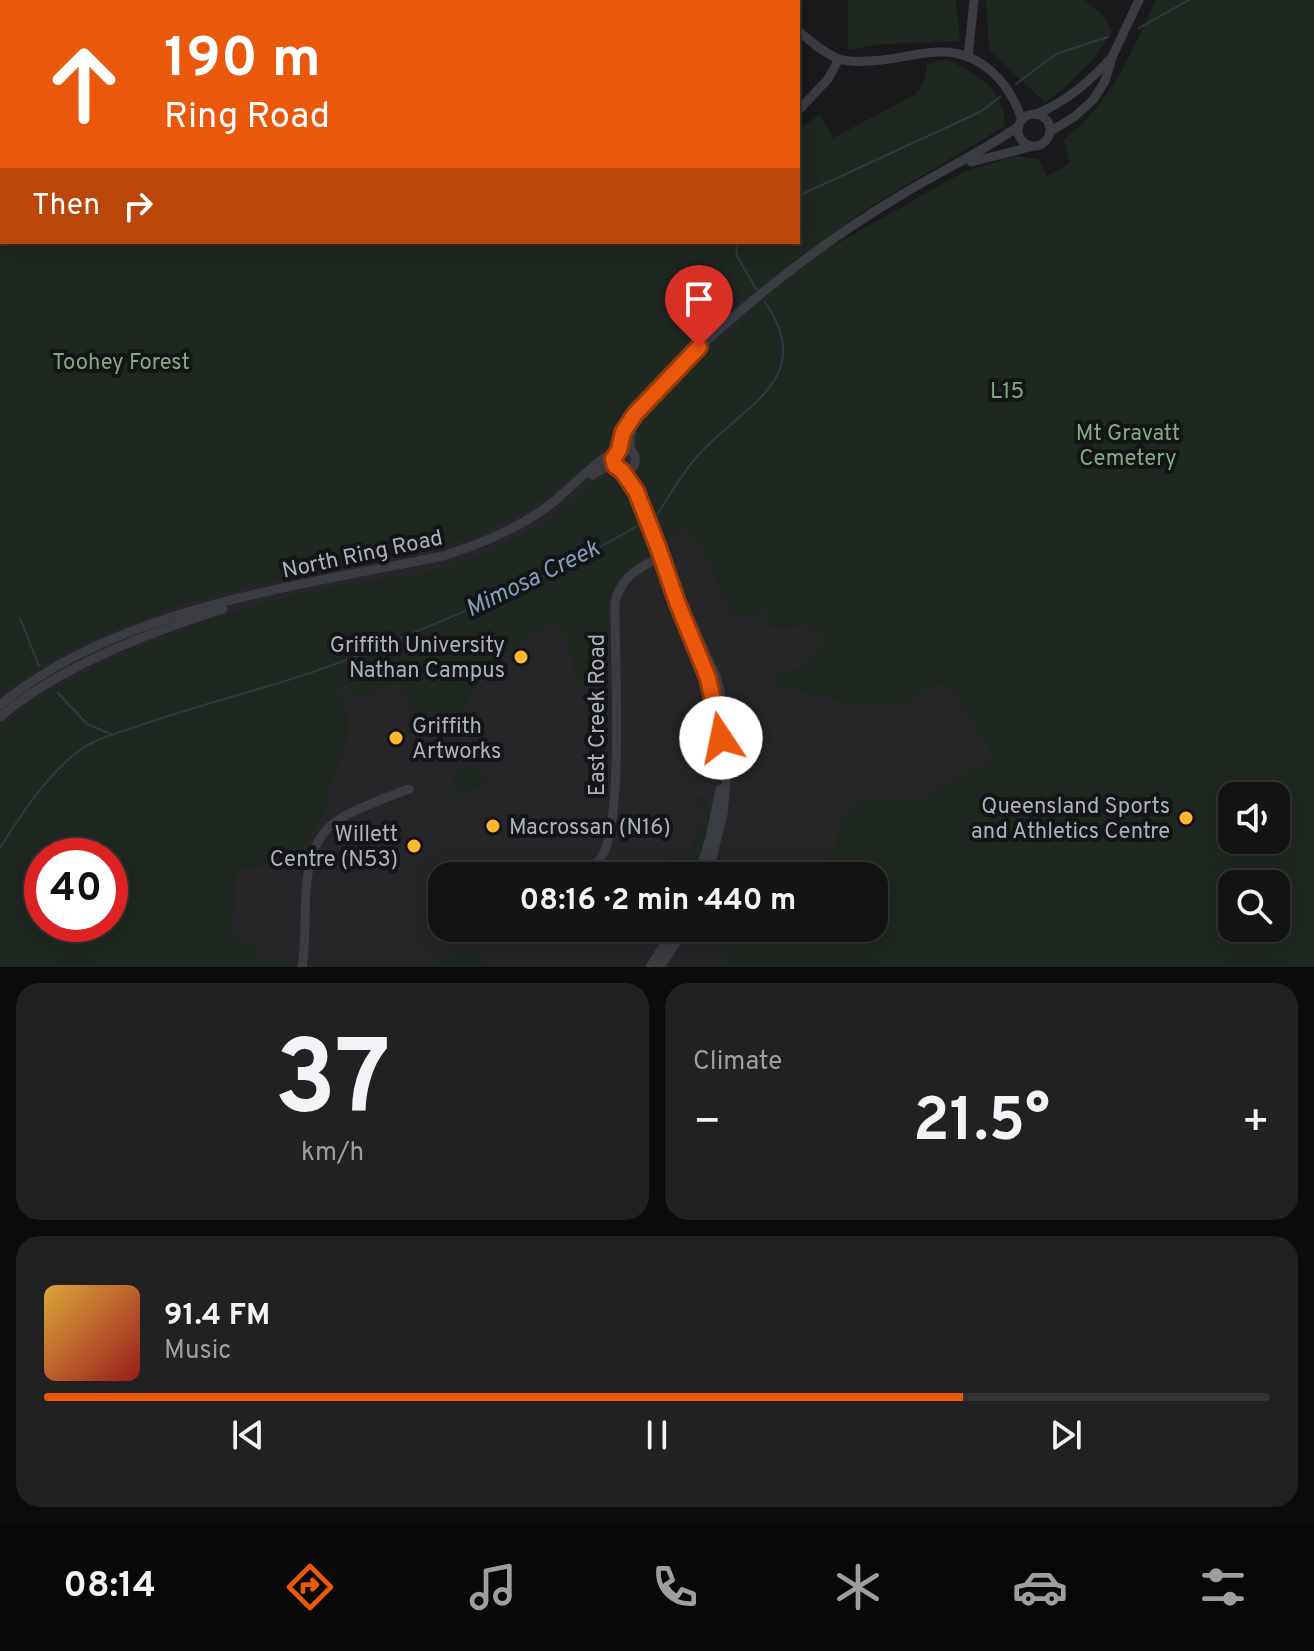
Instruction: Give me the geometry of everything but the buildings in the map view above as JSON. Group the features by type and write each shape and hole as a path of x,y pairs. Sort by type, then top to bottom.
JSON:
{"street":[{"path":"968,57 974,0"},
{"path":"949,169 1044,143 1051,131 1074,117 1093,100 1105,81 1113,55 1139,1"},
{"path":"800,33 821,50 839,59 892,59 934,52 951,52 968,57 995,73 1027,119"},
{"path":"636,491 613,459 621,450 623,432 682,363 794,266 903,193 949,169 1027,119 1055,106 1078,90 1113,55"},
{"path":"800,109 828,79 839,59"},
{"path":"1027,119 1048,121 1051,131"},
{"path":"1027,119 1020,137 1032,146"},
{"path":"621,450 635,455 636,491 708,678 721,738 717,810 709,862"},
{"name":"North Ring Road","path":"97,653 166,618 276,590 443,556 474,546 502,534 544,509 601,459 621,450"},
{"name":"North Ring Road","path":"97,653 227,607 436,562 474,550 536,519 600,469 619,470 633,466"},
{"path":"662,557 716,676 726,731 727,772 723,814 710,862"},
{"name":"East Creek Road","path":"597,862 609,835 615,795 617,592 637,568 662,557"},
{"path":"0,705 36,679 97,653"},
{"path":"0,717 97,653"},
{"path":"302,967 311,853 322,835 344,816 409,789"},
{"path":"650,967 665,942"},
{"path":"660,967 677,942"}],"shaded area":[{"name":"Griffith University Nathan Campus","path":"784,244 1090,735 1230,967 0,967 0,579"}],"green space":[{"path":"848,0 956,0 960,41 882,44 848,50"},
{"path":"986,0 1084,0 1103,15 1112,31 1082,70 1045,103 989,49"},
{"path":"1156,0 1314,0 1314,967 722,967 725,958 738,942 888,942 888,862 821,862 835,846 840,821 863,799 922,798 982,764 997,761 947,683 943,685 940,682 902,703 864,707 775,685 778,671 794,670 807,663 826,638 808,627 768,627 766,610 733,620 702,545 681,529 665,541 662,538 638,480 637,470 642,455 637,444 638,431 653,408 692,364 730,335 750,311 803,263 963,172 1016,156 1038,159 1047,176 1070,163 1064,140 1096,109 1128,58"},
{"name":"Toohey Forest","path":"947,59 979,77 1000,101 1005,126 865,210 722,314 637,401 622,427 588,465 527,510 484,533 434,549 274,580 178,605 57,657 0,693 0,244 800,244 800,128 820,115 833,138 916,94 924,82 927,64"},
{"path":"604,477 627,484 650,553 623,574 611,593 608,603 607,677 590,686 582,685 572,667 574,661 565,635 554,622 522,639 479,674 465,709 438,721 427,717 415,722 399,682 355,700 345,683 337,685 348,714 348,738 323,818 298,857 281,866 236,869 233,937 243,943 251,943 259,959 295,959 293,967 0,967 0,729 68,682 157,640 205,622 295,596 428,572 459,563 519,538 558,513"},
{"path":"469,764 491,781 459,795 450,773"},
{"path":"703,796 708,804 711,819 707,834 698,858 677,862 668,856 684,860 705,814 702,812 704,805 694,801 693,805 687,803"},
{"path":"469,949 482,952 489,967 431,967 428,959 434,956 440,959"}],"waterway":[{"name":"Mimosa Creek","path":"1139,28 1189,0"},
{"name":"Mimosa Creek","path":"1016,84 1056,54 1108,37"},
{"name":"Mimosa Creek","path":"800,195 980,112 1000,97"},
{"name":"Mimosa Creek","path":"736,244 737,256 756,289"},
{"name":"Mimosa Creek","path":"657,515 693,461 759,399 781,367 783,348 779,327 765,302"},
{"name":"Mimosa Creek","path":"381,646 544,575 639,525"},
{"name":"Mimosa Creek","path":"20,618 39,666"},
{"name":"Mimosa Creek","path":"0,848 44,785 64,763 91,743 371,650"},
{"name":"Mimosa Creek","path":"58,693 87,724 113,735"}],"place":[{"name":"Griffith University Nathan Campus","path":"521,657"},
{"name":"Griffith Artworks","path":"396,738"},
{"name":"Queensland Sports and Athletics Centre","path":"1186,818"},
{"name":"Macrossan (N16)","path":"493,826"},
{"name":"Willett Centre (N53)","path":"414,846"}],"route":[{"path":"699,347 635,414 623,432 619,450 613,459 615,466 636,491 658,547 708,678 721,738"}],"park label":[{"name":"L15","path":"1007,390"},
{"name":"Mt Gravatt Cemetery","path":"1128,444"}]}
